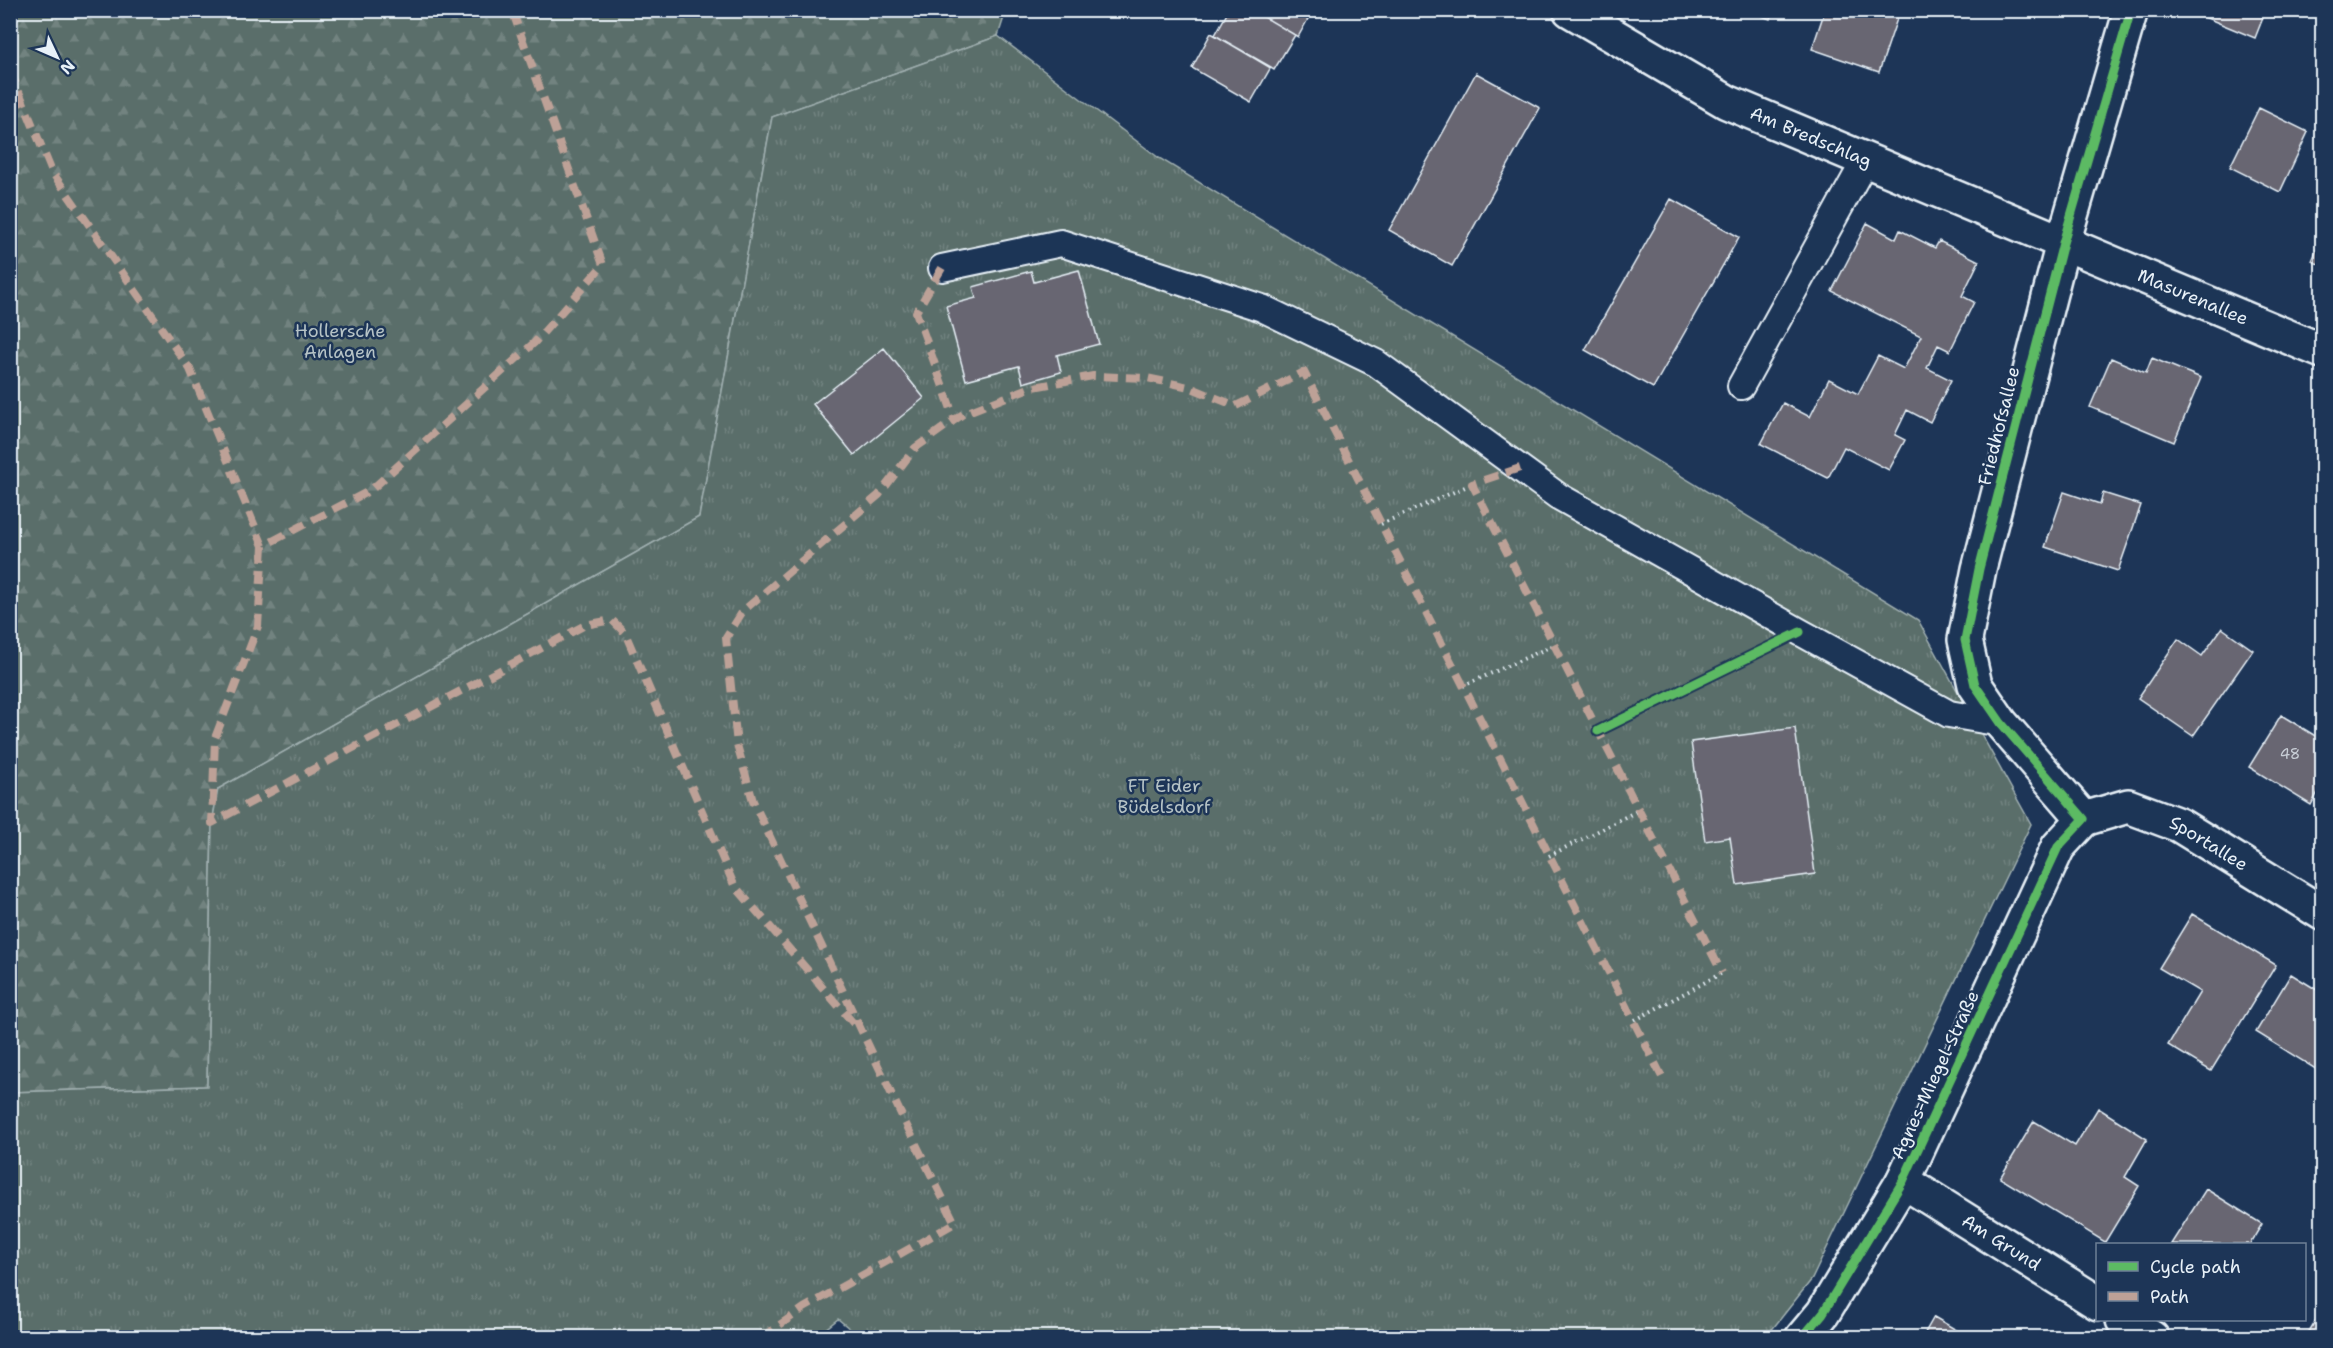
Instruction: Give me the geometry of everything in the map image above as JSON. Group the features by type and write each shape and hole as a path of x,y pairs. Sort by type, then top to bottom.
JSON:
{"street":[{"name":"Am Bredschlag","path":"1570,10 1727,102 2063,243"},
{"name":"Friedhofsallee","path":"2084,819 2001,723 1975,684 1965,640 1979,569 2063,243 2131,10"},
{"name":"Masurenallee","path":"2063,243 2322,351"},
{"name":"Sportallee","path":"2084,819 2128,806 2179,825 2322,913"},
{"name":"Agnes-Miegel-Straße","path":"1802,1338 1823,1313 1903,1181 2058,847 2084,819"},
{"name":"Am Grund","path":"1903,1181 2096,1303"},
{"path":"2125,1321 2152,1338"}],"lane":[{"path":"1741,386 1866,159"},
{"path":"942,268 1061,243 1262,308 1376,363 1558,496 1790,627 1949,714 2001,723"}],"path":[{"path":"1381,524 1472,484"},
{"path":"1463,686 1554,645"},
{"path":"1549,856 1639,810"},
{"path":"1635,1020 1722,972"}],"green space":[{"name":"Hollersche Anlagen","path":"10,11 1006,11 998,36 772,117 699,517 218,789 212,823 207,1086 11,1092"},
{"name":"FT Eider Büdelsdorf","path":"998,36 1159,158 1918,620 2031,824 1812,1279 1766,1337 861,1338 838,1319 814,1338 11,1337 10,1092 207,1086 212,823 218,789 699,517 772,117"}],"building":[{"path":"1229,10 1252,10 1295,35 1274,70 1215,35"},
{"path":"1252,10 1313,10 1298,37"},
{"path":"1747,10 1773,10 1770,19"},
{"path":"1825,10 1900,10 1879,72 1812,49"},
{"path":"2205,10 2266,10 2255,38 2202,16"},
{"path":"1211,33 1271,67 1251,102 1192,68"},
{"path":"1476,73 1540,108 1452,266 1389,230"},
{"path":"2259,108 2308,132 2280,192 2230,167"},
{"path":"1671,199 1739,237 1653,388 1585,350"},
{"path":"1867,223 1896,239 1900,230 1935,248 1939,241 1979,261 1962,296 1974,302 1950,351 1938,345 1927,368 1951,380 1930,422 1907,410 1895,435 1905,440 1889,470 1844,447 1828,478 1761,444 1783,403 1810,417 1829,379 1858,394 1878,356 1904,369 1921,336 1832,291"},
{"path":"2322,237 2322,266 2312,261"},
{"path":"1079,270 1099,344 1057,355 1061,372 1023,383 1019,366 966,380 946,306 976,298 973,287 1031,271 1034,282"},
{"path":"884,348 924,398 854,455 813,404"},
{"path":"2111,358 2146,373 2152,358 2201,378 2174,442 2090,407"},
{"path":"2064,492 2100,504 2103,493 2141,505 2118,571 2045,547"},
{"path":"2222,628 2253,650 2193,736 2138,698 2178,639 2202,656"},
{"path":"2281,715 2322,740 2322,785 2311,805 2249,767"},
{"path":"1795,728 1815,874 1737,885 1730,837 1705,841 1691,742"},
{"path":"2192,914 2276,965 2211,1071 2168,1045 2200,992 2159,968"},
{"path":"2291,974 2322,993 2322,1073 2256,1032"},
{"path":"2098,1108 2147,1139 2125,1177 2139,1186 2105,1242 2000,1178 2034,1121 2075,1146"},
{"path":"2206,1189 2262,1224 2251,1243 2172,1243"},
{"path":"2322,1310 2322,1338 2305,1338"},
{"path":"1934,1317 1970,1338 1922,1338"}],"marked path":[{"path":"10,70 52,172 190,369 263,546 371,490 534,343 603,265 512,10"},
{"path":"942,268 916,312 955,420"},
{"path":"761,1338 804,1308 955,1223 753,801 737,745 726,638 743,611 879,495 915,448 963,414 1029,388 1093,376 1147,378 1189,387 1236,406 1304,372 1662,1077"},
{"path":"1520,468 1472,484 1722,973"},
{"path":"263,546 258,626 215,738 212,823 585,625 612,620 625,633 734,885 854,1024"}],"cycle path":[{"path":"1802,1338 1823,1313 1903,1181 2058,847 2084,819 2001,723 1975,685 1965,640 1979,569 2063,243 2131,10"},
{"path":"1598,731 1800,632"}]}
